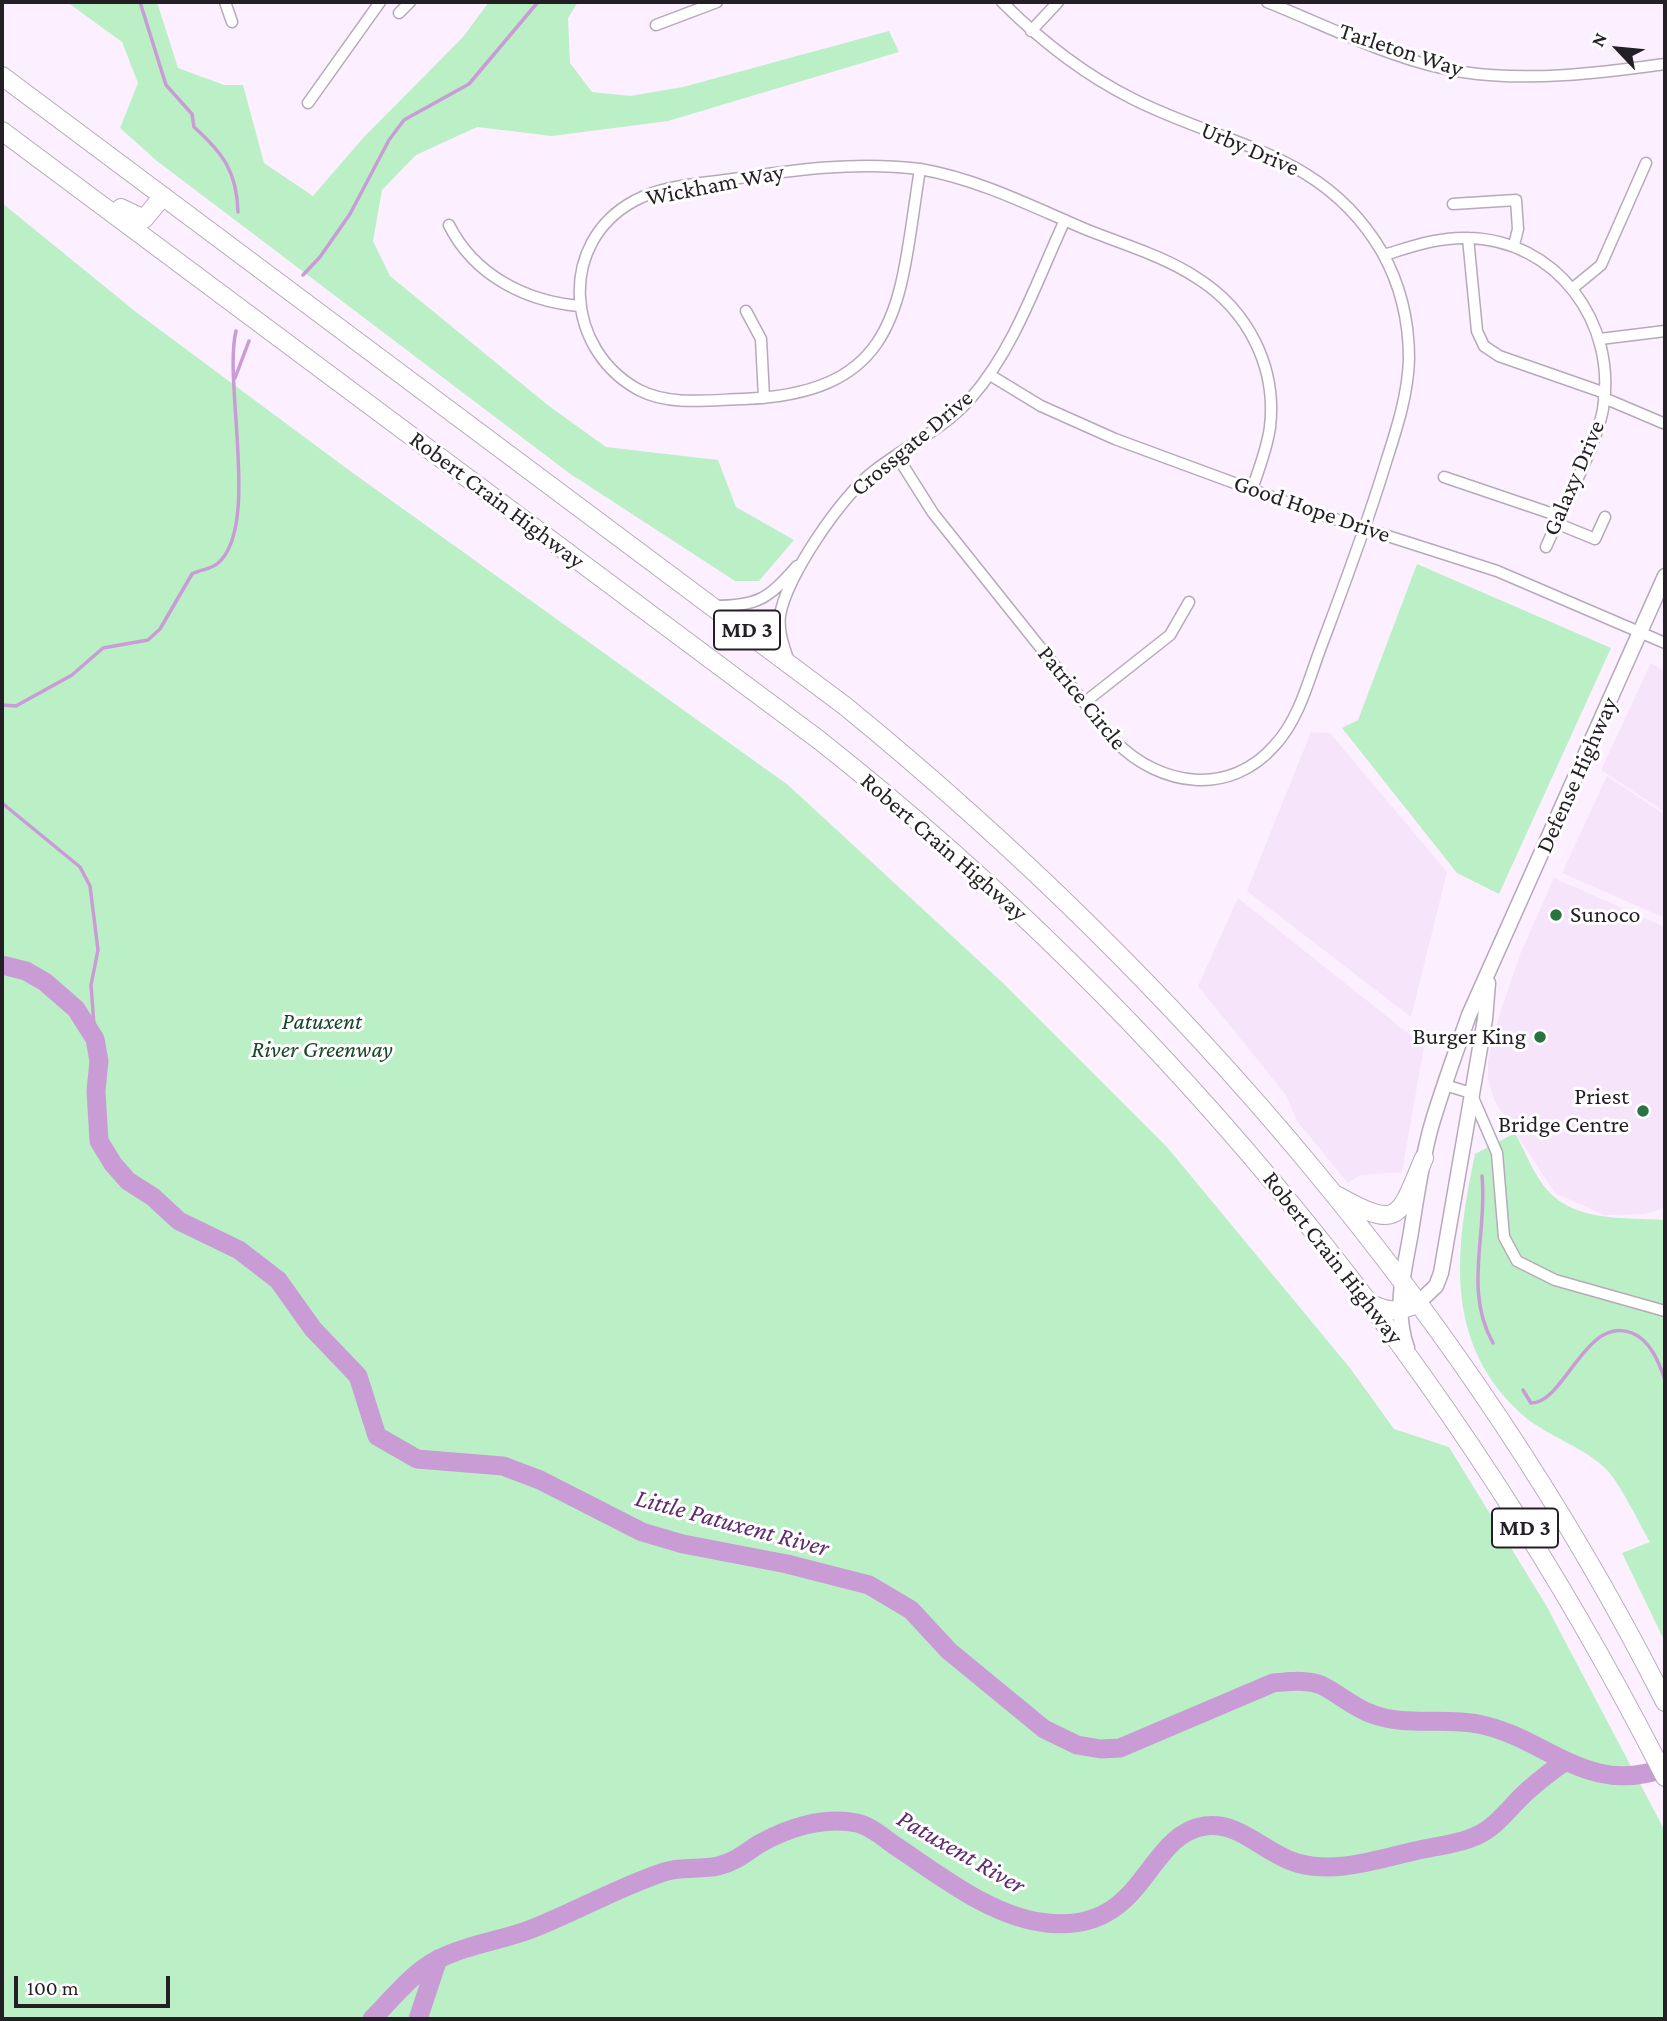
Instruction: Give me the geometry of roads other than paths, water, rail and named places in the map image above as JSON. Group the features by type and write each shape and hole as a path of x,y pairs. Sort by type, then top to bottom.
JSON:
{"highway":[{"name":"Robert Crain Highway","path":"2,76 790,663 944,789 1080,915 1189,1027 1332,1193 1402,1283 1545,1491 1596,1575 1663,1698"},
{"name":"Robert Crain Highway","path":"2,131 777,709 917,820 1053,944 1153,1045 1249,1153 1409,1354 1515,1512 1630,1709 1665,1777"},
{"path":"51,168 139,218 148,218 163,196"},
{"path":"1332,1193 1370,1214 1387,1217 1401,1209 1424,1158"},
{"path":"1370,1303 1385,1311 1399,1311 1417,1304"}],"main road":[{"name":"Defense Highway","path":"1409,1354 1401,1331 1399,1311 1402,1283 1424,1158 1445,1085 1469,1015 1665,576"},
{"name":"Defense Highway","path":"1417,1304 1436,1286 1441,1273 1485,1019 1489,975"}],"street":[{"path":"225,2 232,22"},
{"path":"309,103 380,2"},
{"path":"398,13 410,2"},
{"path":"656,24 717,2"},
{"name":"Urby Drive","path":"1002,2 1031,31 1070,62 1135,100 1290,163 1310,175 1354,211 1384,255 1405,312 1409,361 1399,421 1366,529"},
{"path":"1031,31 1058,2"},
{"name":"Tarleton Way","path":"1267,2 1404,56 1461,72 1531,76 1665,65"},
{"path":"1573,288 1601,265 1646,163"},
{"name":"Wickham Way","path":"920,169 899,296 891,320 863,360 828,385 795,395 683,401 641,391 607,367 593,348 579,306 579,283 591,244 601,228 634,201 683,186 827,165 870,164 920,169 967,180 1065,220 1196,277 1226,300 1251,332 1266,370 1271,411 1265,451 1252,489"},
{"path":"1453,205 1516,200 1518,229 1514,245"},
{"name":"Crossgate Drive","path":"714,606 739,606 764,600 810,550 853,489 874,470 951,417 990,374 1017,325 1065,220"},
{"path":"449,225 463,249 515,290 539,300 579,306"},
{"path":"1468,238 1476,331 1485,346 1499,356 1604,396 1662,423"},
{"name":"Galaxy Drive","path":"1384,255 1428,242 1468,238 1514,245 1546,264 1573,288 1586,307 1600,340 1604,396 1598,428 1546,547"},
{"path":"746,311 761,339 764,398"},
{"path":"1600,340 1665,331"},
{"name":"Good Hope Drive","path":"990,374 1074,422 1252,489 1497,571 1665,643"},
{"name":"Patrice Circle","path":"897,456 933,513 1123,749 1150,770 1195,781 1219,778 1259,761 1286,732 1366,529"},
{"path":"1444,477 1558,519 1595,539 1605,517"},
{"name":"Crossgate Drive","path":"790,663 780,636 781,607 810,550"},
{"path":"1084,702 1170,635 1189,602"},
{"path":"1445,1085 1471,1093 1497,1153 1504,1237 1517,1261 1555,1280 1665,1311"}],"waterway":[{"path":"140,2 166,85 192,114 194,127 226,164 235,186 238,212"},
{"path":"303,275 320,257 350,214 389,140 404,120 469,84 538,2"},
{"path":"2,705 16,706 72,675 103,648 148,640 160,629 192,574 217,564 230,546 237,520 239,489 233,355 236,331"},
{"path":"235,378 249,341"},
{"path":"2,803 80,867 90,886 98,950 91,985 95,1039"},
{"name":"Little Patuxent River","path":"2,965 26,971 45,982 76,1009 95,1039 99,1061 96,1091 99,1141 113,1164 128,1181 153,1197 179,1221 239,1250 278,1280 313,1329 358,1376 377,1436 417,1459 503,1466 540,1480 642,1532 683,1544 787,1564 869,1585 911,1610 949,1651 1044,1729 1077,1745 1101,1749 1120,1748 1273,1683 1304,1681 1321,1685 1359,1708 1385,1718 1465,1722 1502,1731 1589,1770 1612,1775 1637,1775 1665,1768"},
{"path":"1482,1176 1479,1302 1493,1343"},
{"path":"1523,1390 1531,1403 1543,1399 1555,1389 1589,1347 1602,1336 1616,1331 1632,1333 1644,1341 1657,1359 1665,1380"},
{"name":"Patuxent River","path":"372,2019 419,1972 448,1955 534,1928 664,1872 724,1864 770,1838 819,1822 844,1821 862,1825 968,1894 1007,1913 1047,1923 1080,1922 1105,1914 1124,1900 1168,1846 1185,1833 1205,1826 1230,1828 1297,1863 1329,1867 1361,1864 1457,1843 1484,1832 1525,1793 1564,1762"},
{"path":"418,2019 438,1959"}],"place":[{"name":"Sunoco","path":"1556,915"},
{"name":"Burger King","path":"1540,1037"},
{"name":"Priest Bridge Centre","path":"1643,1111"}],"park label":[{"name":"Patuxent River Greenway","path":"322,1036"}]}
